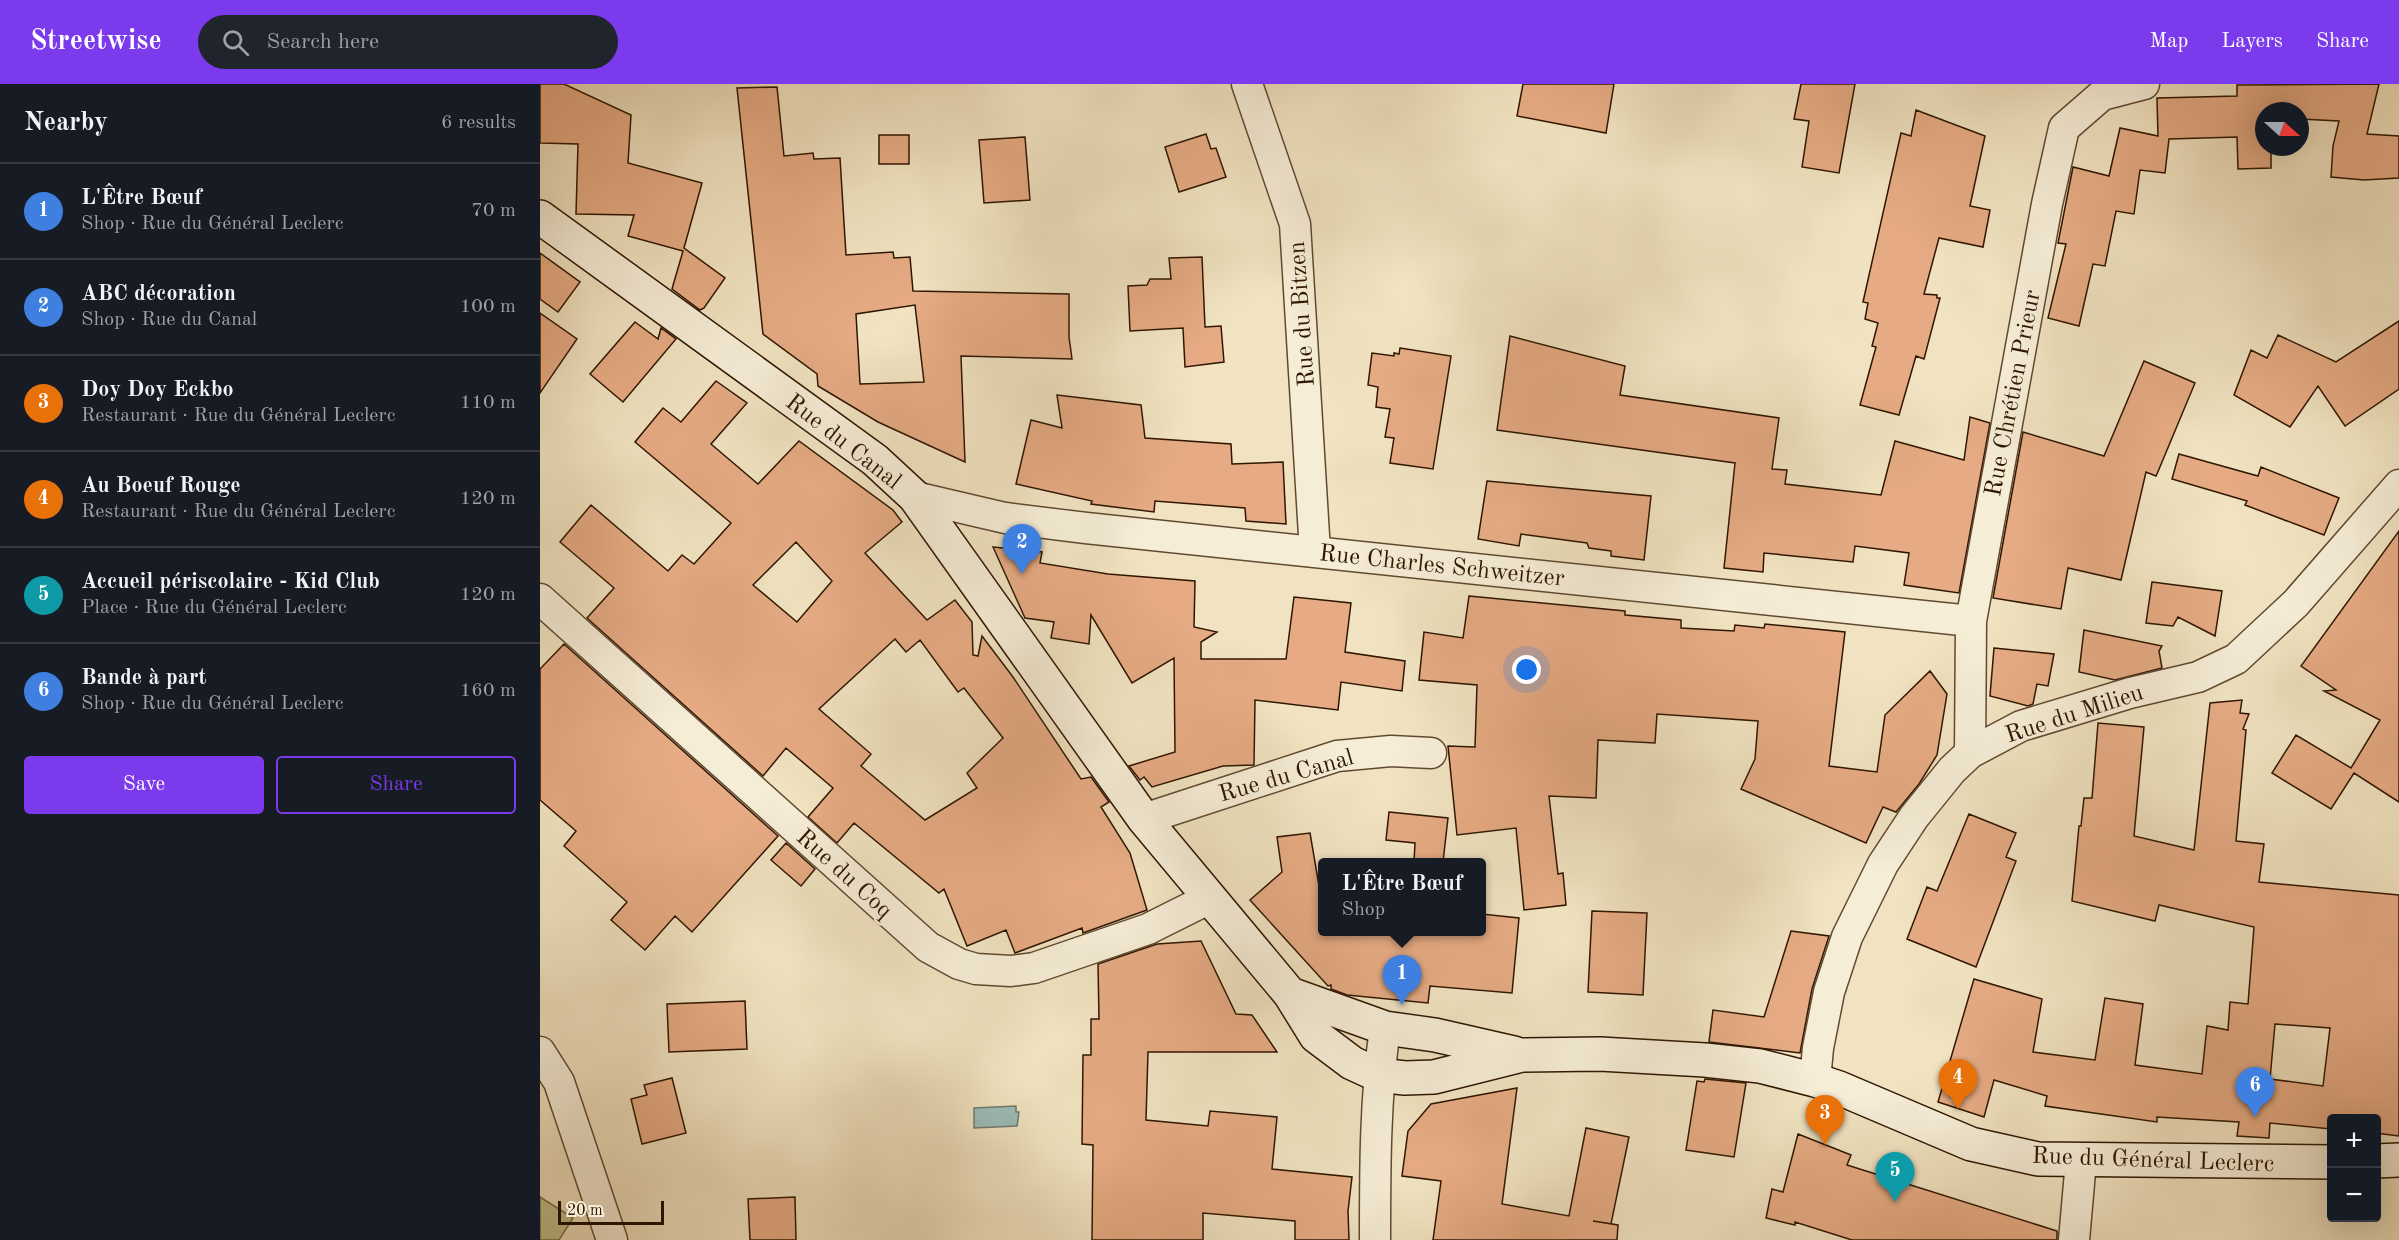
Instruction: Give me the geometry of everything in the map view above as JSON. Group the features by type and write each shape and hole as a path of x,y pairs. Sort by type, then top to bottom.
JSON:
{"main road":[{"name":"Rue du Canal","path":"540,217 875,460 915,497 1144,819 1290,994 1316,1036 1352,1063 1378,1075"},
{"name":"Rue du Canal","path":"1290,994 1384,1028"},
{"name":"Rue du Général Leclerc","path":"1384,1028 1435,1035 1522,1055"},
{"name":"Rue du Général Leclerc","path":"1378,1075 1405,1078 1434,1077 1522,1055 1600,1054 1706,1060 1760,1066 1815,1080 1971,1144 2038,1158 2081,1161 2327,1162"},
{"path":"2381,1161 2399,1160"}],"street":[{"name":"Rue du Bitzen","path":"1247,84 1295,224 1315,552"},
{"name":"Rue Chrétien Prieur","path":"1970,753 1971,621 2047,204 2064,128 2103,95 2144,84"},
{"name":"Rue du Milieu","path":"1815,1080 1818,1048 1829,992 1837,963 1860,909 1883,864 1914,817 1934,791 1970,753 2021,726 2130,693 2198,677 2236,659 2296,603 2399,485"},
{"name":"Rue Charles Schweitzer","path":"915,497 1005,518 1971,621"},
{"name":"Rue du Coq","path":"540,599 928,947 958,964 992,971 1034,968 1148,929 1208,898"},
{"name":"Rue du Canal","path":"1144,819 1336,756 1391,751 1431,753"},
{"path":"1375,1240 1375,1140 1378,1075 1384,1028"},
{"path":"540,1052 559,1082 612,1240"},
{"path":"2074,1240 2081,1161"}],"green space":[{"path":"540,1197 573,1218 559,1240 540,1240"}],"water":[{"path":"1016,1106 1016,1112 1019,1112 1017,1126 974,1128 974,1108"}],"building":[{"path":"540,84 564,84 631,115 628,163 702,183 684,248 725,278 704,308 700,310 672,289 683,251 628,236 634,215 576,214 578,144 540,143"},
{"path":"1523,84 1614,84 1606,133 1517,116"},
{"path":"1801,84 1855,84 1839,173 1802,167 1809,121 1794,119"},
{"path":"2379,84 2367,134 2399,136 2399,178 2364,180 2331,177 2333,146 2339,121 2309,119 2309,102 2255,102 2255,156 2271,156 2271,168 2238,169 2237,137 2169,139 2165,173 2140,170 2134,214 2116,211 2105,266 2093,264 2079,326 2048,318 2066,244 2058,243 2073,167 2109,176 2120,128 2158,136 2157,98 2237,96 2237,85"},
{"path":"777,87 784,156 813,153 814,159 840,158 846,255 893,252 894,258 910,257 913,291 1069,294 1069,337 1072,359 961,356 965,462 878,422 818,386 817,374 763,334 737,88","holes":["915,305 924,382 860,384 856,314"]},
{"path":"1916,110 1985,136 1970,206 1990,210 1983,247 1939,238 1924,294 1937,295 1937,298 1940,298 1924,359 1916,356 1899,415 1860,405 1876,347 1872,346 1878,323 1865,319 1868,303 1863,302 1901,133 1911,136"},
{"path":"1206,134 1211,149 1216,148 1226,177 1179,192 1165,147"},
{"path":"879,135 909,135 909,164 879,164"},
{"path":"1025,137 1030,200 984,203 979,140"},
{"path":"540,253 580,282 558,312 540,299"},
{"path":"1202,257 1205,327 1221,326 1224,362 1185,367 1183,328 1130,331 1128,286 1147,285 1150,279 1171,279 1169,258"},
{"path":"540,313 577,339 540,393"},
{"path":"2399,321 2399,389 2345,426 2318,386 2290,427 2234,395 2251,350 2267,358 2278,335 2336,362"},
{"path":"635,322 658,339 661,328 676,339 623,402 590,374"},
{"path":"1510,336 1625,366 1620,395 1779,418 1772,469 1787,470 1785,484 1881,495 1895,441 1964,460 1970,417 1990,423 1959,593 1904,585 1909,553 1855,546 1853,562 1764,553 1763,572 1724,568 1735,463 1497,430"},
{"path":"1400,348 1451,356 1433,469 1390,463 1394,438 1385,437 1390,409 1376,407 1378,387 1368,385 1372,353 1394,356 1394,353 1399,354"},
{"path":"2144,361 2195,383 2156,476 2146,472 2121,580 2068,568 2061,609 1993,598 2023,432 2104,456"},
{"path":"716,381 747,403 711,444 758,484 799,441 893,510 902,522 865,553 927,620 955,600 972,622 973,655 978,656 982,636 1013,677 1081,779 1091,777 1109,802 1101,807 1130,853 1147,910 1083,933 1082,928 1015,953 1006,930 967,946 944,889 939,893 854,823 837,843 808,817 833,788 786,748 763,776 587,618 614,588 560,542 591,505 668,571 682,555 694,564 731,523 635,442 663,408 681,422","holes":["796,542 832,581 797,622 753,585","895,639 906,652 920,640 958,692 964,688 1003,738 967,773 977,788 925,820 861,766 871,754 819,709"]},
{"path":"1057,395 1141,405 1145,438 1231,444 1232,464 1283,462 1286,524 1246,521 1245,508 1155,501 1154,512 1091,504 1092,501 1016,484 1031,420 1062,428"},
{"path":"2179,454 2258,476 2261,467 2339,498 2324,535 2245,505 2247,501 2172,479"},
{"path":"1487,481 1651,496 1644,560 1611,556 1611,551 1589,548 1587,543 1521,534 1519,546 1478,539"},
{"path":"2399,531 2399,802 2354,773 2331,809 2272,773 2296,735 2351,768 2380,720 2324,691 2336,690 2301,666"},
{"path":"993,547 1042,552 1040,563 1108,574 1195,581 1194,627 1217,632 1201,642 1201,659 1286,659 1294,597 1351,603 1345,652 1405,661 1402,691 1341,682 1338,710 1255,700 1254,765 1223,766 1152,787 1144,777 1140,780 1129,766 1175,752 1174,658 1132,683 1091,615 1089,644 1051,638 1054,622 1025,618"},
{"path":"2152,582 2222,591 2215,636 2178,617 2173,626 2146,623"},
{"path":"1469,596 1625,611 1625,615 1681,620 1681,628 1734,631 1735,625 1764,628 1765,624 1845,632 1829,766 1877,772 1885,715 1930,671 1947,694 1937,755 1919,784 1896,812 1883,807 1866,843 1741,789 1755,759 1758,721 1657,714 1655,743 1598,740 1596,798 1549,796 1558,874 1563,873 1566,905 1524,910 1516,828 1457,835 1448,746 1475,747 1477,685 1419,680 1424,632 1463,638"},
{"path":"2084,630 2162,646 2159,651 2162,668 2115,680 2079,672"},
{"path":"564,644 778,836 692,932 675,916 645,950 611,920 627,902 564,846 576,831 540,800 540,669"},
{"path":"1994,648 2054,654 2048,686 2037,684 2033,704 2028,706 1990,696"},
{"path":"2242,700 2240,713 2249,714 2243,729 2246,730 2236,841 2264,844 2259,882 2399,895 2399,1136 2381,1134 2381,1114 2327,1114 2327,1129 2270,1123 2269,1138 2237,1136 2239,1122 2157,1117 2157,1122 2045,1106 2047,1096 1994,1080 1984,1117 1938,1102 1974,979 2042,999 2033,1052 2095,1060 2105,998 2143,1004 2135,1065 2202,1074 2207,1026 2228,1030 2230,1002 2248,1004 2254,927 2159,905 2155,921 2072,901 2084,798 2092,798 2098,723 2144,727 2134,836 2194,850 2210,703","holes":["2275,1024 2330,1028 2323,1086 2270,1079"]},
{"path":"1389,812 1448,818 1443,858 1414,858 1415,843 1386,840"},
{"path":"1969,814 2016,833 2006,857 2016,861 1976,967 1907,939 1927,887 1937,891"},
{"path":"1310,833 1318,880 1318,936 1486,936 1486,914 1519,918 1512,993 1430,986 1428,1003 1347,995 1331,989 1331,985 1328,986 1250,900 1282,872 1277,837"},
{"path":"786,843 815,869 801,886 771,860"},
{"path":"1592,911 1647,913 1643,995 1588,992"},
{"path":"1791,931 1829,936 1812,989 1800,1053 1709,1042 1713,1010 1764,1017"},
{"path":"1201,941 1236,1014 1252,1015 1277,1052 1148,1052 1146,1120 1208,1126 1210,1111 1277,1117 1272,1169 1352,1177 1348,1211 1349,1240 1295,1240 1295,1221 1203,1213 1203,1240 1092,1240 1093,1145 1082,1144 1083,1055 1091,1055 1091,1019 1099,1019 1098,964 1157,944"},
{"path":"745,1001 747,1049 669,1052 667,1004"},
{"path":"672,1078 686,1133 642,1144 631,1099 647,1095 644,1085"},
{"path":"1705,1079 1746,1083 1734,1157 1686,1150 1697,1081 1704,1082"},
{"path":"1517,1088 1502,1204 1569,1216 1586,1128 1629,1137 1611,1224 1618,1225 1617,1240 1433,1240 1441,1181 1402,1176 1408,1131 1431,1104"},
{"path":"1798,1134 1851,1155 1847,1165 2057,1231 2057,1240 1852,1240 1795,1222 1795,1225 1766,1218 1772,1189 1783,1192"},
{"path":"795,1197 796,1240 750,1240 748,1199"}],"place":[{"name":"ABC décoration","path":"1022,574"},
{"name":"L'Être Bœuf","path":"1402,1005"},
{"name":"Au Boeuf Rouge","path":"1958,1109"},
{"name":"Bande à part","path":"2255,1117"},
{"name":"Doy Doy Eckbo","path":"1825,1145"},
{"name":"Accueil périscolaire - Kid Club","path":"1895,1202"}]}
